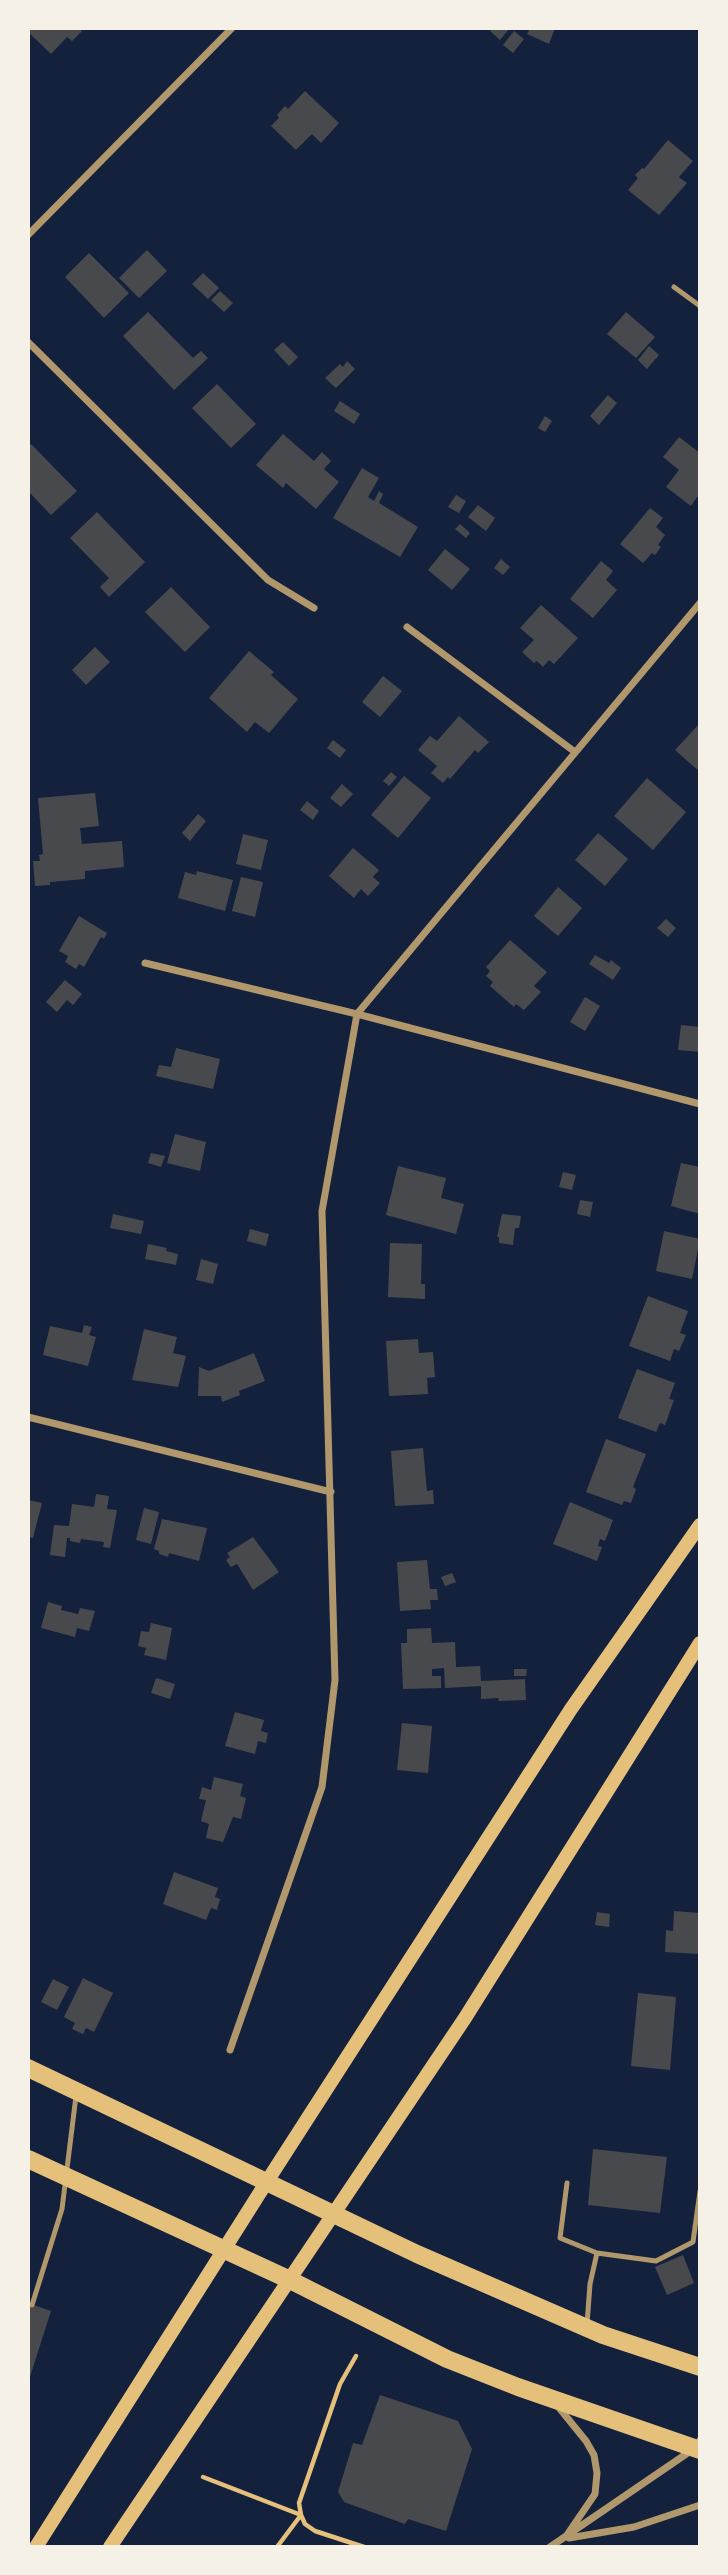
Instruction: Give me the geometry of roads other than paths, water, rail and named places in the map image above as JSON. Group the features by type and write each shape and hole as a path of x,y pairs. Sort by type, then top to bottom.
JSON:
{"main road":[{"path":"36,2547 571,1709 700,1525"},
{"path":"110,2547 465,2018 700,1643"},
{"path":"28,2068 417,2255 603,2335 700,2367"},
{"path":"28,2159 290,2280 447,2359 551,2398 698,2446"}],"street":[{"path":"28,235 232,28"},
{"path":"28,342 268,580 314,608"},
{"path":"230,2050 322,1787 335,1680 322,1211 357,1014 700,603"},
{"path":"407,627 575,752"},
{"path":"145,963 357,1014 700,1104"},
{"path":"28,1417 331,1492"},
{"path":"551,2398 586,2441 594,2455 597,2473 595,2494 565,2539"},
{"path":"550,2547 698,2446"},
{"path":"565,2539 634,2527 700,2505"}],"lane":[{"path":"674,287 700,306"},
{"path":"32,2305 62,2209 68,2177 76,2092"},
{"path":"567,2183 560,2238 597,2253 656,2261 693,2242 700,2191"},
{"path":"587,2327 590,2284 597,2253"}]}
